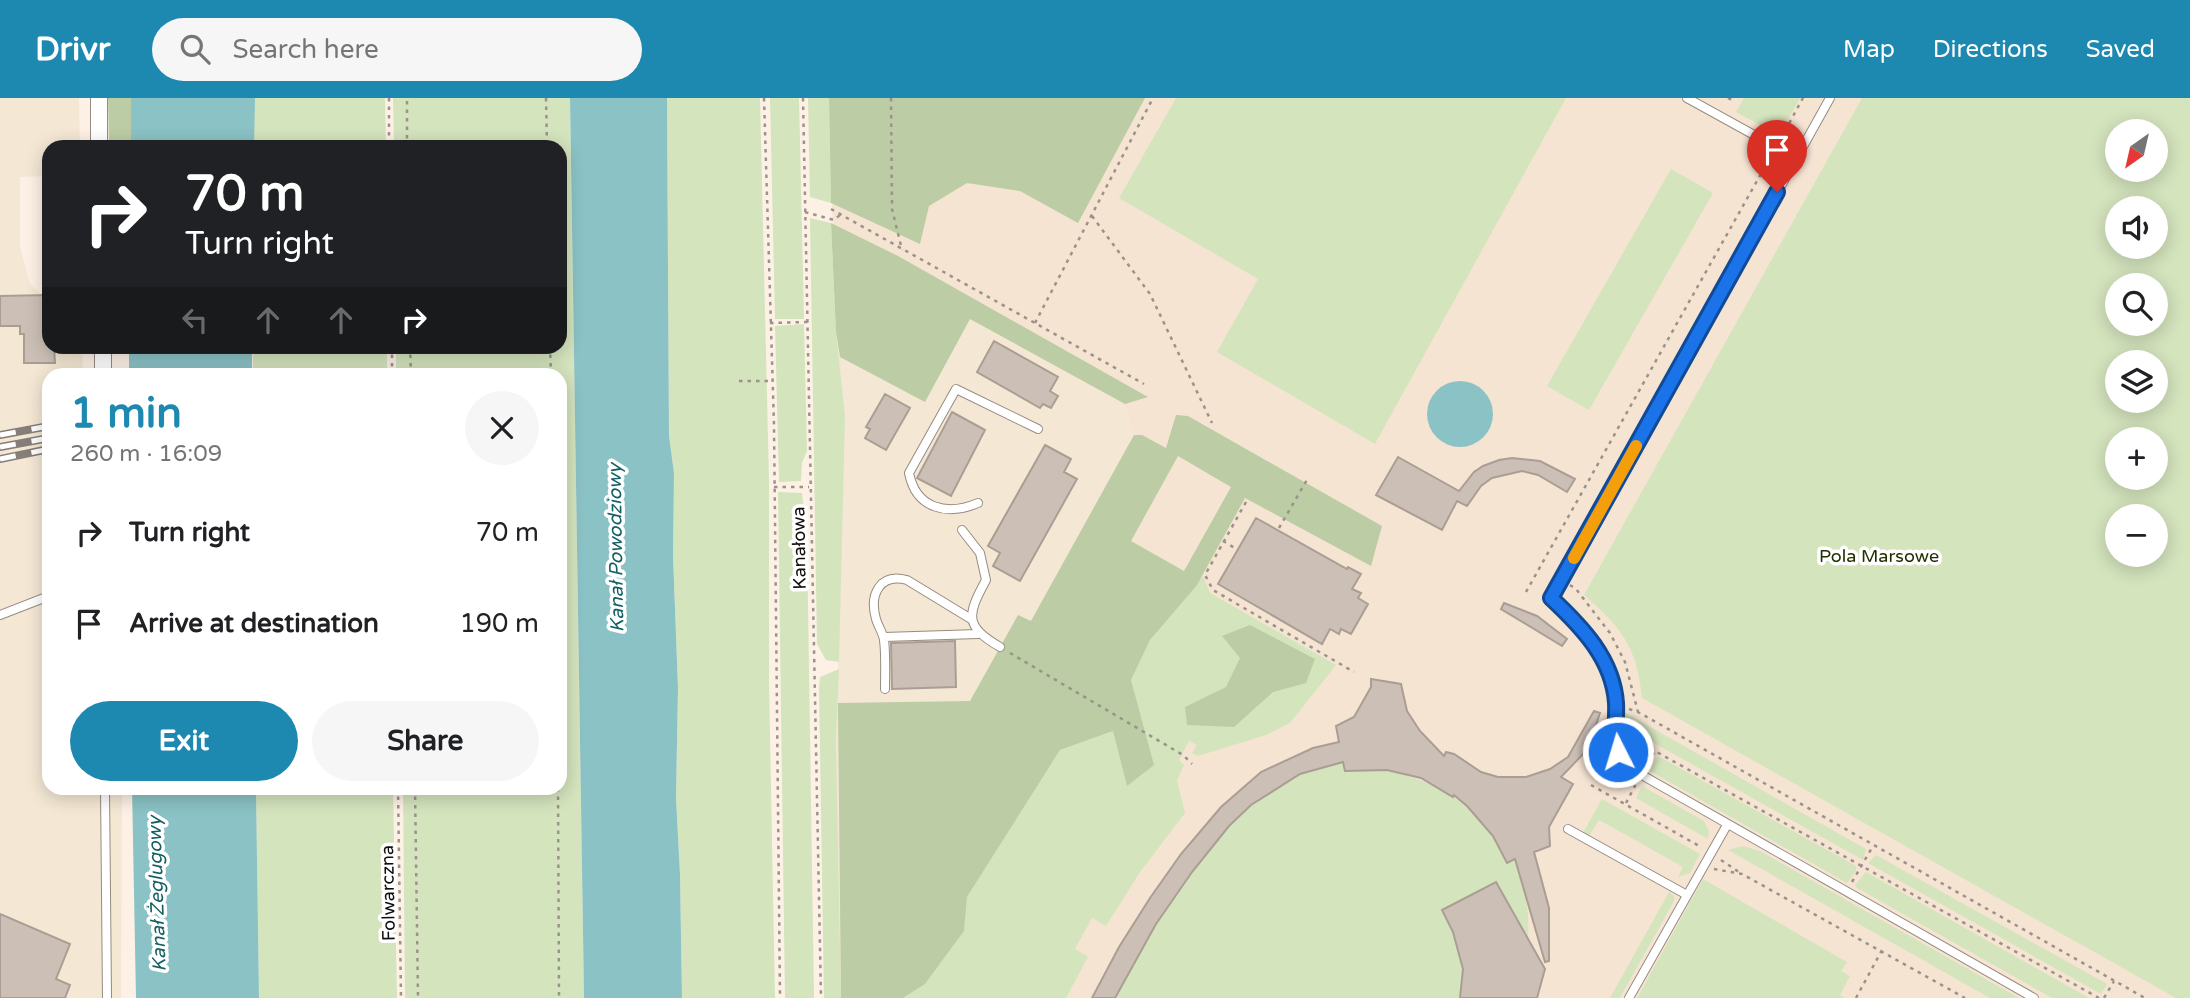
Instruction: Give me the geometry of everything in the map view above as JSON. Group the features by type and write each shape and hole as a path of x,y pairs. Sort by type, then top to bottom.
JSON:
{"street":[{"path":"99,98 100,140"}],"lane":[{"path":"1687,98 1796,158"},
{"path":"1830,98 1551,598 1600,651 1612,680 1616,706 1614,728 1618,752 1626,766 2034,998"},
{"path":"978,503 960,511 929,504 912,486 909,472 956,389 1038,429"},
{"path":"962,530 980,553 986,580 971,619"},
{"path":"886,689 884,637 875,617 877,590 886,579 895,577 923,588 971,619 978,634"},
{"path":"0,615 42,599"},
{"path":"884,637 978,634 1000,647"},
{"path":"105,795 107,998"},
{"path":"1629,998 1727,825"},
{"path":"1568,829 1687,895"}],"path":[{"path":"389,98 389,140"},
{"path":"407,98 407,140"},
{"path":"546,98 547,140"},
{"path":"765,98 774,487 780,998"},
{"name":"Kanałowa","path":"803,98 821,998"},
{"path":"891,98 892,209 902,250"},
{"path":"1035,323 1153,98"},
{"path":"1526,592 1803,98"},
{"path":"831,209 1144,384"},
{"path":"806,212 834,220 841,214"},
{"path":"1092,216 1150,294 1212,423"},
{"path":"770,323 808,322"},
{"path":"739,381 772,381"},
{"path":"1279,528 1308,478"},
{"path":"774,487 810,487"},
{"path":"1246,502 1205,575 1213,590 1354,672"},
{"path":"1223,541 1238,550"},
{"path":"1237,603 1240,598"},
{"path":"1312,647 1315,641"},
{"path":"1000,647 1183,755 1192,764"},
{"path":"1616,706 1638,712 2145,998"},
{"path":"1614,728 2099,998"},
{"path":"1591,785 1711,853 1742,874 1965,998"},
{"name":"Folwarczna","path":"398,795 401,998"},
{"path":"415,795 418,998"},
{"path":"558,795 559,998"},
{"path":"1846,892 1873,846"},
{"path":"1703,867 1742,874"},
{"path":"1856,998 1882,950"},
{"path":"2104,998 2114,981"}],"shaded area":[{"path":"0,98 79,98 80,140 42,140 42,176 20,177 20,246 30,284 42,295 42,354 82,354 83,368 42,368 42,795 122,795 121,998 0,998"},
{"path":"829,98 2190,98 2190,998 841,998 836,740 845,417 836,332"},
{"path":"970,319 1125,404 1134,435 1030,621 1018,615 970,701 838,703 845,417 840,357 925,402"}],"green space":[{"path":"108,98 131,98 131,140 109,140"},
{"path":"251,98 385,98 386,140 252,140"},
{"path":"393,98 570,98 584,998 405,998 403,795 567,795 567,368 396,368 396,354 567,354 567,140 394,140"},
{"path":"667,98 760,98 769,482 769,682 775,998 682,998 676,798 678,688 673,556 674,473 669,436"},
{"path":"770,98 799,98 804,319 775,319"},
{"path":"808,98 829,98 831,203 810,197"},
{"path":"829,98 1145,98 1078,223 1020,191 967,183 929,206 920,244 831,203"},
{"path":"1176,98 1566,98 1375,444 1217,352 1258,279 1119,198"},
{"path":"1744,98 1800,98 1779,135 1736,112"},
{"name":"Pola Marsowe","path":"1862,98 2190,98 2190,998 2176,998 1642,698 1640,680 1631,652 1618,629 1584,595"},
{"path":"1671,169 1713,193 1589,410 1547,386"},
{"path":"810,218 831,223 836,332 845,416 839,662 826,660 817,644"},
{"path":"831,223 898,256 1148,397 1125,404 970,319 925,402 840,357 836,332"},
{"path":"804,324 807,451 802,463 801,481 779,482 775,326"},
{"path":"253,354 387,354 387,368 253,368"},
{"path":"1176,415 1188,416 1382,526 1371,566 1245,498 1197,585 1150,640 1131,680 1154,765 1127,786 1113,731 1060,750 967,897 964,931 925,984 903,998 841,998 838,703 970,701 1018,615 1031,621 1134,435 1142,435 1166,448","holes":["1178,456 1231,487 1184,571 1131,541"]},
{"path":"778,492 802,493 807,538 814,998 785,998"},
{"path":"1203,576 1210,593 1336,665 1290,723 1266,735 1198,756 1192,753 1197,745 1189,741 1179,760 1184,765 1177,780 1185,813 1140,872 1106,926 1092,918 1075,949 1088,957 1066,998 903,998 925,984 964,931 967,897 1060,750 1113,731 1127,786 1153,765 1131,680 1150,640"},
{"path":"1250,625 1315,659 1306,683 1273,692 1234,727 1187,725 1185,707 1226,687 1240,658 1222,636"},
{"path":"839,669 836,740 841,998 824,998 819,687 820,677"},
{"path":"1624,712 1866,849 1863,860 1627,728 1623,724"},
{"path":"1658,756 1856,866 1856,871 1847,883 1650,771"},
{"path":"1343,761 1419,780 1460,800 1493,837 1508,863 1515,861 1528,912 1528,946 1517,998 1115,998 1164,911 1206,852 1229,826 1253,804 1286,781"},
{"path":"1642,786 1704,821 1709,831 1708,839 1636,798"},
{"path":"256,795 393,795 397,998 259,998"},
{"path":"1602,799 1700,854 1690,873 1678,877 1683,867 1599,820 1589,836 1583,833"},
{"path":"1743,846 1760,851 2019,998 1990,998 1728,850"},
{"path":"1876,855 2107,984 2101,994 1868,863"},
{"path":"1866,872 2089,998 2052,998 1857,888 1855,885"},
{"path":"1703,879 1847,962 1841,971 1850,976 1840,995 1845,998 1637,998"},
{"path":"1669,892 1674,896 1674,901 1620,998 1610,998"}],"water":[{"path":"131,98 255,98 254,140 131,140"},
{"name":"Kanał Powodziowy","path":"570,98 667,98 669,436 674,473 673,556 678,688 676,798 682,998 584,998"},
{"path":"129,354 252,354 252,368 129,368"},
{"path":"1453,381 1467,381 1479,386 1488,395 1493,414 1491,427 1484,438 1467,447 1453,447 1441,442 1432,433 1427,421 1427,407 1432,395 1441,386"},
{"name":"Kanał Żeglugowy","path":"132,795 256,795 259,998 136,998"}],"building":[{"path":"42,295 42,354 54,354 55,363 24,363 24,334 20,334 20,326 0,326 0,296"},
{"path":"994,341 1058,377 1050,391 1058,396 1051,408 1043,404 1040,408 977,372"},
{"path":"885,394 910,408 886,450 865,438 870,429 866,427"},
{"path":"952,412 985,430 951,496 917,478"},
{"path":"1045,445 1071,459 1064,472 1077,479 1020,581 993,566 1000,553 988,546"},
{"path":"1398,457 1459,491 1474,472 1483,466 1512,458 1540,461 1575,479 1567,492 1538,475 1522,471 1492,478 1481,486 1467,506 1457,501 1442,530 1376,495"},
{"path":"1256,518 1347,569 1348,567 1361,574 1352,589 1361,593 1358,598 1368,604 1351,634 1341,629 1339,634 1330,629 1322,644 1218,584"},
{"path":"1504,603 1537,616 1567,639 1562,646 1501,609"},
{"path":"955,641 956,687 892,689 891,643"},
{"path":"1371,679 1401,684 1407,711 1420,731 1444,756 1446,752 1454,754 1481,772 1498,777 1526,777 1550,769 1568,757 1594,711 1600,713 1588,749 1561,777 1573,784 1549,827 1550,846 1534,852 1549,908 1549,961 1545,962 1515,859 1507,863 1493,836 1467,806 1454,795 1453,797 1421,778 1387,770 1345,771 1343,762 1300,774 1251,805 1229,826 1192,872 1156,924 1115,998 1092,998 1119,947 1150,898 1181,854 1221,807 1261,772 1313,748 1339,742 1336,726 1354,717 1371,687"},
{"path":"1496,882 1545,969 1537,998 1460,998 1463,969 1453,932 1442,910"},
{"path":"0,914 70,944 56,979 70,985 65,998 0,998"}],"railway":[{"path":"0,435 42,427"},
{"path":"0,447 42,439"},
{"path":"0,459 42,450"}],"slow traffic":[{"path":"1574,558 1636,446"}],"route":[{"path":"1618,752 1614,739 1615,691 1600,651 1572,617 1551,598 1777,192"}]}
